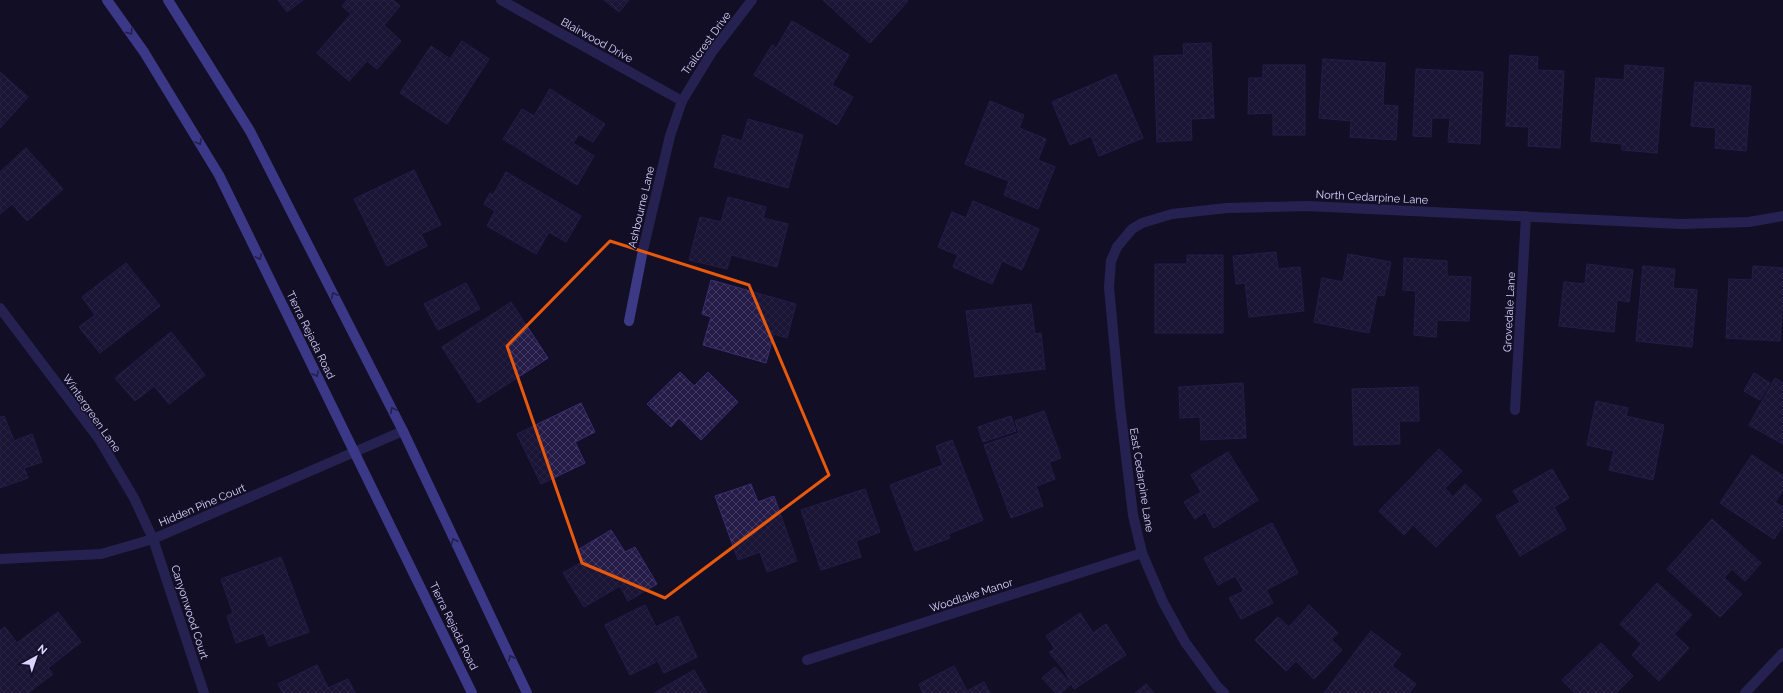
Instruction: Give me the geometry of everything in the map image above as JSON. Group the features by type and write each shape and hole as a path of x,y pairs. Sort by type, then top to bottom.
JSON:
{"main road":[{"name":"Tierra Rejada Road","path":"107,0 144,52 219,175 472,693"},
{"path":"168,0 250,131 404,432 527,693"}],"street":[{"name":"Blairwood Drive","path":"501,0 682,101"},
{"name":"Trailcrest Drive","path":"682,101 712,52 752,0"},
{"name":"Ashbourne Lane","path":"629,321 643,250 668,144 682,101"},
{"name":"North Cedarpine Lane","path":"1118,391 1109,287 1111,261 1117,247 1132,230 1142,223 1172,214 1227,208 1307,206 1681,224 1749,222 1783,216"},
{"name":"Grovedale Lane","path":"1515,410 1526,216"},
{"name":"Wintergreen Lane","path":"0,308 99,439 134,498 153,539"},
{"name":"East Cedarpine Lane","path":"1118,391 1133,515 1142,553 1163,602 1185,642 1217,686 1224,693"},
{"name":"Hidden Pine Court","path":"0,559 101,554 153,539 354,451 404,432"},
{"name":"Canyonwood Court","path":"153,539 204,693"},
{"name":"Woodlake Manor","path":"807,660 1142,553"},
{"path":"1745,693 1783,654"}],"highlighted area":[{"path":"610,241 749,285 829,475 665,598 582,563 507,346"}],"building":[{"path":"278,0 303,0 287,12"},
{"path":"347,0 393,0 400,6 384,25 401,41 377,69 367,61 349,81 317,53 351,14 342,6"},
{"path":"604,0 629,0 619,12"},
{"path":"823,0 907,0 908,1 870,43"},
{"path":"792,21 849,55 832,85 853,97 837,125 754,75 772,45 776,48"},
{"path":"462,41 489,59 447,124 400,93 431,46 450,59"},
{"path":"1211,43 1214,118 1191,119 1192,140 1157,142 1154,56 1184,55 1183,44"},
{"path":"1510,55 1538,57 1537,70 1564,71 1560,148 1528,146 1529,127 1506,126"},
{"path":"1323,59 1385,63 1383,105 1398,106 1396,140 1350,137 1351,121 1319,118"},
{"path":"1263,65 1305,65 1305,135 1273,135 1273,113 1248,114 1249,78 1263,78"},
{"path":"1625,65 1664,68 1657,153 1622,150 1622,144 1591,141 1596,78 1624,80"},
{"path":"1416,69 1483,72 1480,144 1448,142 1450,118 1432,118 1431,137 1413,136"},
{"path":"0,72 28,97 0,128"},
{"path":"1116,74 1143,138 1099,156 1091,136 1070,145 1052,102"},
{"path":"1695,82 1751,86 1746,151 1715,148 1716,128 1691,126"},
{"path":"550,89 605,124 593,142 579,134 573,143 594,156 577,185 503,139 522,109 534,116"},
{"path":"990,101 1024,115 1019,128 1046,139 1038,160 1055,167 1038,209 1004,195 1009,181 965,164"},
{"path":"748,119 803,135 788,188 714,167 723,135 742,141"},
{"path":"26,148 63,189 27,221 12,204 0,214 0,172"},
{"path":"414,170 441,225 421,234 427,246 387,266 354,199"},
{"path":"506,172 581,216 566,242 549,232 536,254 487,226 495,211 484,204 490,193 493,195"},
{"path":"728,197 766,207 763,218 788,224 777,267 731,255 727,269 689,260 700,217 721,222"},
{"path":"973,201 1039,229 1022,270 1002,261 992,284 953,267 958,255 938,247 952,212 966,218"},
{"path":"1276,252 1278,269 1300,267 1304,311 1249,317 1245,283 1236,284 1233,256"},
{"path":"1348,254 1391,262 1384,296 1377,295 1369,333 1314,322 1322,278 1343,282"},
{"path":"1187,255 1223,255 1223,333 1155,333 1155,264 1187,264"},
{"path":"1404,258 1447,261 1447,276 1471,277 1469,321 1437,320 1436,337 1414,335 1416,291 1403,290"},
{"path":"126,263 160,306 100,353 79,327 95,315 82,297"},
{"path":"1587,264 1633,270 1629,302 1617,300 1614,332 1559,326 1564,282 1585,284"},
{"path":"1643,266 1675,269 1673,288 1697,290 1692,347 1636,341"},
{"path":"1753,266 1783,268 1783,299 1780,341 1726,338 1729,279 1752,280"},
{"path":"711,280 796,304 787,338 774,334 766,363 703,345 711,317 702,314"},
{"path":"466,283 480,309 438,330 424,304"},
{"path":"511,302 548,358 478,403 442,347"},
{"path":"1031,304 1035,334 1041,333 1045,369 975,377 966,311"},
{"path":"171,332 205,375 169,404 154,386 135,401 115,378"},
{"path":"680,372 694,386 708,372 738,402 701,440 679,418 671,427 647,404"},
{"path":"1754,373 1770,383 1760,400 1744,391"},
{"path":"1775,378 1783,383 1783,444 1749,425"},
{"path":"1243,383 1246,438 1201,440 1200,417 1180,418 1179,387"},
{"path":"1418,387 1419,421 1399,421 1400,444 1354,445 1352,389"},
{"path":"1596,401 1628,408 1626,416 1664,425 1653,480 1609,470 1614,451 1587,445"},
{"path":"581,403 595,432 575,442 585,463 541,484 517,434"},
{"path":"1044,411 1061,458 1049,462 1055,479 1036,486 1043,506 1011,518 984,445 1019,433 1015,421"},
{"path":"4,416 14,441 32,434 42,462 24,468 28,478 0,488 0,417"},
{"path":"1011,416 1016,431 983,442 978,427"},
{"path":"952,440 983,520 948,534 950,538 915,551 890,485 943,465 936,446"},
{"path":"1439,449 1462,471 1445,488 1453,497 1465,484 1482,500 1436,547 1413,525 1404,535 1379,511"},
{"path":"1228,452 1258,500 1214,528 1205,512 1195,519 1184,502 1201,492 1191,475"},
{"path":"1752,455 1783,476 1783,490 1775,502 1783,507 1783,526 1774,539 1720,503"},
{"path":"1552,469 1569,498 1554,507 1566,529 1520,556 1496,516 1520,502 1513,491"},
{"path":"751,484 758,502 774,496 797,561 767,572 760,552 738,560 715,496"},
{"path":"865,489 880,532 856,541 861,557 821,570 801,510"},
{"path":"1712,519 1761,563 1745,581 1732,569 1724,578 1742,594 1720,617 1667,569"},
{"path":"1272,523 1298,573 1266,590 1273,603 1241,619 1229,598 1244,591 1235,576 1218,585 1204,558"},
{"path":"611,530 625,552 635,547 657,584 628,601 620,586 584,607 563,573 582,562 576,551"},
{"path":"281,557 309,632 269,646 264,633 236,643 227,616 233,613 221,579"},
{"path":"1657,583 1692,615 1674,634 1689,648 1659,681 1632,655 1641,644 1620,624"},
{"path":"645,605 656,627 678,616 697,657 664,673 658,661 630,675 605,625"},
{"path":"1309,605 1338,633 1331,639 1342,650 1314,679 1296,661 1286,671 1255,640 1278,617 1289,627"},
{"path":"58,612 81,642 48,668 53,674 28,693 0,693 0,631 5,627 17,643"},
{"path":"1080,613 1093,633 1106,624 1126,655 1074,689 1064,670 1049,652 1055,649 1046,636"},
{"path":"1371,631 1401,654 1392,666 1416,684 1409,693 1324,693"},
{"path":"1601,643 1633,676 1616,693 1575,693 1562,680"},
{"path":"317,665 328,688 348,679 355,693 283,693 278,684"},
{"path":"954,666 967,691 984,682 990,693 923,693 919,684"},
{"path":"1055,667 1071,684 1061,693 1056,693 1042,678"},
{"path":"694,670 707,693 654,693"},
{"path":"1146,684 1154,693 1135,693"}]}
